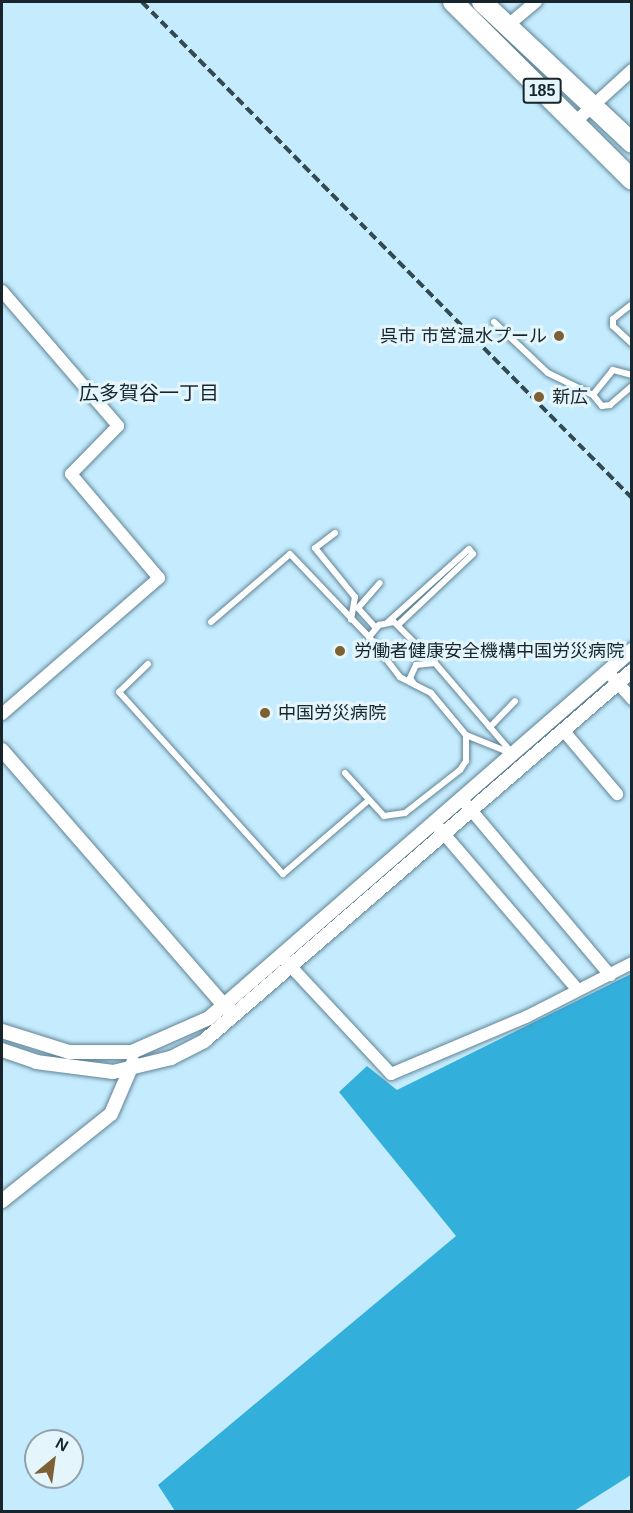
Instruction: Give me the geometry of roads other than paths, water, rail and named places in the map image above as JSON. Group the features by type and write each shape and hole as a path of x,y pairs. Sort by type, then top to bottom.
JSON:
{"highway":[{"name":"185","path":"453,2 632,180"},
{"name":"185","path":"482,2 632,143"}],"street":[{"path":"507,26 536,2"},
{"path":"574,123 591,105 632,70"},
{"path":"2,291 118,426 70,474 159,578 2,714"},
{"path":"2,1031 69,1052 132,1052 191,1029 226,1006 632,650"},
{"path":"2,1050 82,1070 133,1068 171,1058 236,1018 632,670"},
{"path":"607,671 632,699"},
{"path":"563,730 617,794"},
{"path":"2,750 236,1018"},
{"path":"513,754 522,766"},
{"path":"462,799 610,975"},
{"path":"435,822 578,990"},
{"path":"282,957 391,1074 578,990 632,963"},
{"path":"2,1201 111,1114 133,1068 132,1052"}],"lane":[{"path":"632,304 612,319 612,326 632,344"},
{"path":"494,322 548,373 593,396 602,406 610,405 632,386"},
{"path":"593,396 613,370 632,375"},
{"path":"335,533 315,548 355,597 351,620"},
{"path":"369,638 376,628 385,624 469,549 473,554 398,625"},
{"path":"211,622 290,554 369,638 400,677 431,693 466,735 513,754"},
{"path":"376,628 358,608 380,583"},
{"path":"385,624 398,625 435,663 513,754"},
{"path":"414,684 410,678 416,664 435,663"},
{"path":"148,664 118,692 283,874 369,800"},
{"path":"490,727 515,701"},
{"path":"345,773 384,816 405,813 460,770 466,761 466,735"}],"water":[{"path":"631,974 631,1475 574,1511 175,1511 158,1485 456,1236 339,1092 367,1066 397,1090"}],"railway":[{"path":"142,2 632,498"}],"place":[{"name":"呉市 市営温水プール","path":"559,336"},
{"name":"新広","path":"539,397"},
{"name":"労働者健康安全機構中国労災病院","path":"340,651"},
{"name":"中国労災病院","path":"265,713"}],"district":[{"name":"広多賀谷一丁目","path":"149,393"}]}
